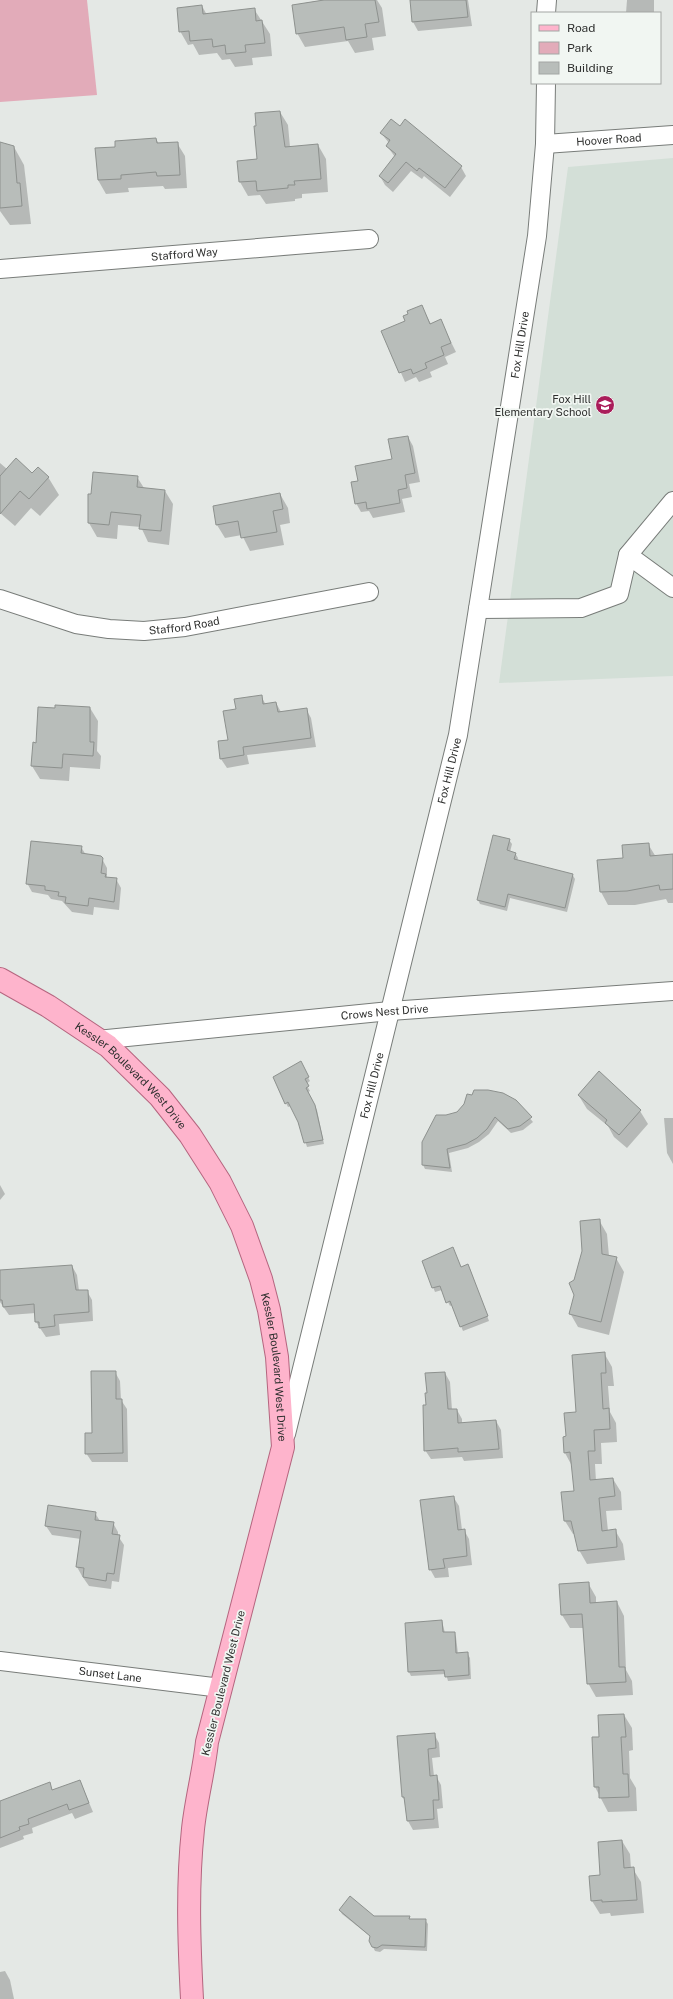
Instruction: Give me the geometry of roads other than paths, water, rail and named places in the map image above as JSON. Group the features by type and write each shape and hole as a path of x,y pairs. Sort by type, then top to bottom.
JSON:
{"main road":[{"name":"Kessler Boulevard West Drive","path":"0,979 48,1006 121,1056 149,1085 190,1134 220,1182 242,1226 261,1279 275,1342 283,1447 207,1742 193,1830 189,1918 192,1999"}],"street":[{"path":"546,0 546,12"},
{"name":"Fox Hill Drive","path":"283,1447 458,735 536,243 545,144 546,84"},
{"name":"Hoover Road","path":"545,144 673,134"},
{"name":"Stafford Way","path":"0,269 369,239"},
{"path":"478,609 581,608 619,594 628,555 673,501"},
{"path":"628,555 673,588"},
{"name":"Stafford Road","path":"0,600 76,624 109,630 144,631 186,627 369,592"},
{"name":"Crows Nest Drive","path":"97,1040 390,1011 673,990"},
{"name":"Sunset Lane","path":"0,1661 220,1688"}],"place":[{"name":"Fox Hill Elementary School","path":"605,405"}]}
